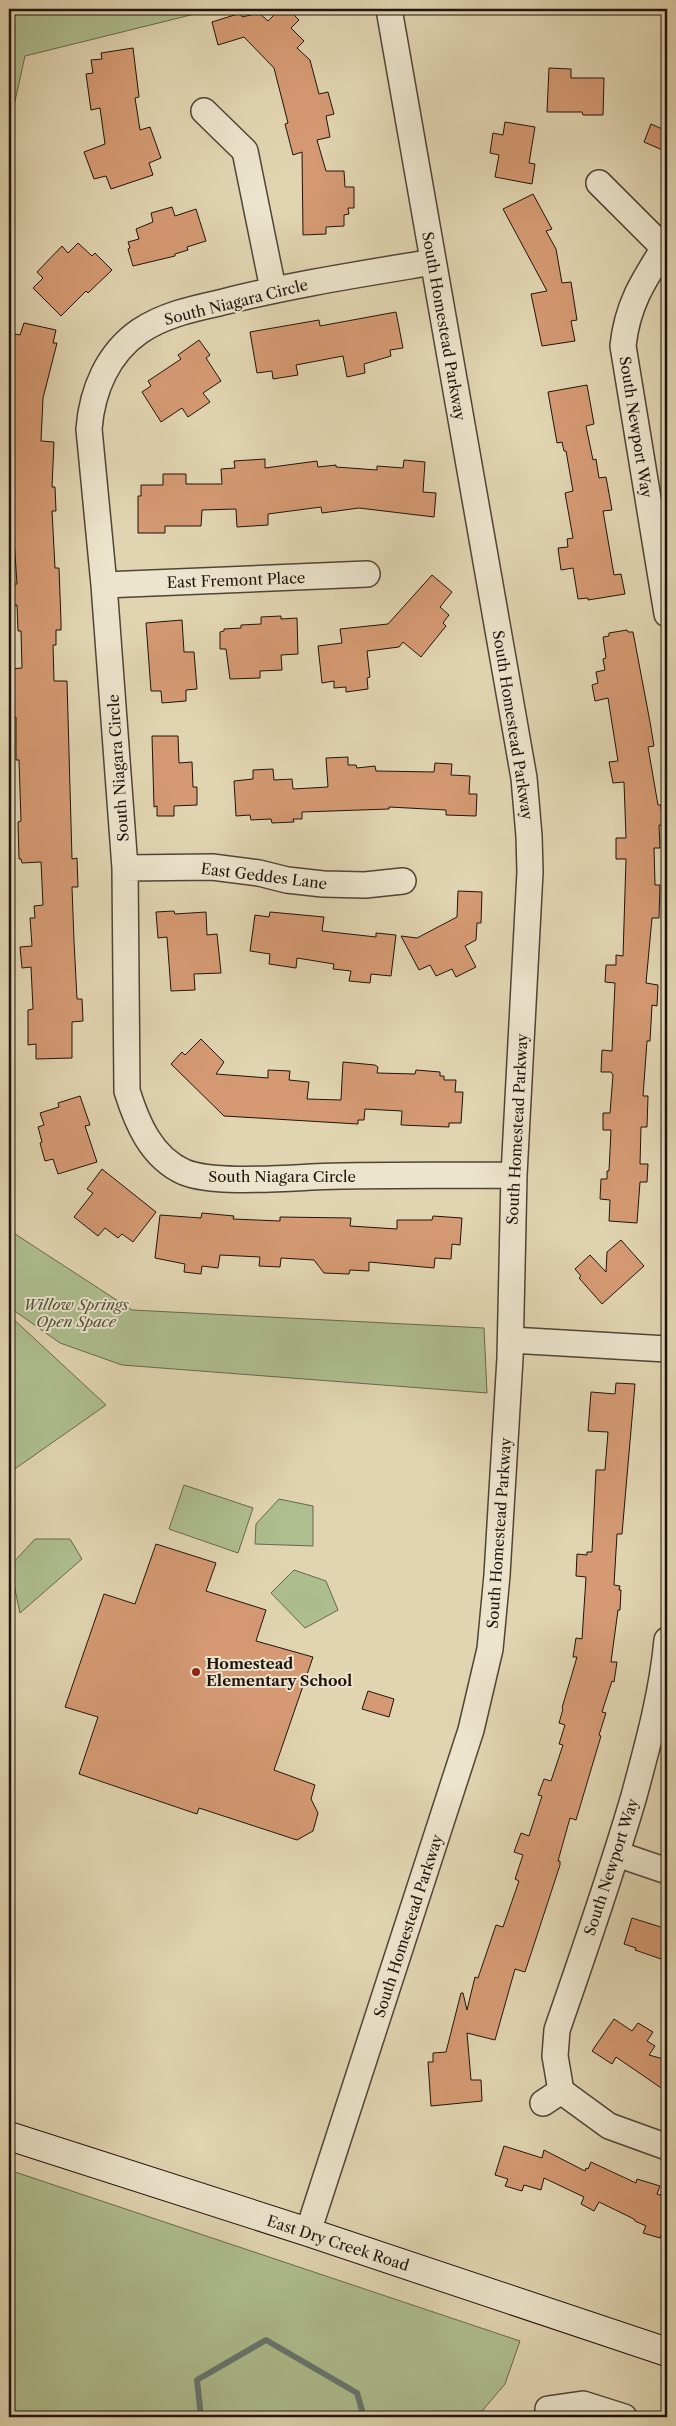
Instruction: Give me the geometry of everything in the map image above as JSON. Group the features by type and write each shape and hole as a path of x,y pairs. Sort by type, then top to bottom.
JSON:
{"main road":[{"name":"East Dry Creek Road","path":"9,2136 308,2232 667,2352"}],"street":[{"name":"South Homestead Parkway","path":"308,2232 471,1730 484,1684 490,1650 497,1575 511,1340 514,1175 530,872 528,811 389,9"},
{"path":"204,111 244,151 273,289"},
{"name":"South Newport Way","path":"599,183 666,247 634,299 625,326 623,346 657,498 667,614"},
{"name":"South Niagara Circle","path":"433,262 273,289 158,320 140,331 113,357 99,382 91,409 89,429 104,585 125,868 127,1091 135,1116 149,1142 164,1158 184,1171 198,1176 221,1179 514,1175"},
{"name":"East Fremont Place","path":"104,585 368,574"},
{"name":"East Geddes Lane","path":"125,868 212,867 323,884 365,885 403,881"},
{"path":"511,1340 667,1348"},
{"name":"South Newport Way","path":"667,1640 664,1675 650,1737 617,1854 557,2030 552,2097 609,2126 667,2147"},
{"path":"617,1854 667,1871"},
{"path":"548,2409 582,2404 624,2417"}],"green space":[{"path":"9,9 215,9 25,56 9,128"},
{"name":"Willow Springs Open Space","path":"9,1230 132,1310 484,1328 487,1393 122,1365 60,1343 9,1307"},
{"path":"9,1315 106,1405 9,1473"},
{"path":"184,1485 253,1508 238,1553 169,1529"},
{"path":"279,1499 313,1506 313,1546 255,1544 256,1524"},
{"path":"35,1539 70,1539 82,1559 20,1613 10,1566"},
{"path":"294,1570 326,1581 338,1610 305,1628 271,1593"},
{"path":"9,2170 520,2341 505,2384 477,2417 9,2417"}],"building":[{"path":"280,9 288,9 299,20 291,28 304,41 297,48 310,60 319,94 328,92 334,114 326,116 330,137 317,140 326,171 344,171 345,187 354,187 354,208 348,208 349,214 344,215 344,226 326,227 326,234 303,235 302,152 293,155 285,124 288,123 274,68 244,37 218,45 212,22 241,13 242,17 259,13 268,21"},
{"path":"133,48 139,97 135,98 140,130 150,127 161,158 149,163 153,175 111,189 106,176 94,179 84,152 105,144 100,108 91,110 86,74 93,73 91,60 102,59 101,53"},
{"path":"549,68 571,69 571,78 604,78 603,115 583,115 582,112 547,112"},
{"path":"505,122 535,127 529,163 535,164 532,184 495,177 499,155 490,153 493,133 503,135"},
{"path":"651,124 667,131 667,152 644,142"},
{"path":"533,194 552,229 546,231 556,249 562,283 571,282 577,320 571,321 575,341 542,346 531,294 547,291 503,209"},
{"path":"172,207 175,216 196,209 206,241 187,247 188,250 175,254 175,256 133,266 128,242 139,239 136,229 153,222 151,213"},
{"path":"78,243 92,256 95,253 112,270 88,293 86,291 61,316 33,288 43,278 37,272 62,246 68,253"},
{"path":"396,312 403,348 390,350 391,356 364,364 365,373 347,377 343,356 296,365 298,375 273,379 272,371 257,373 250,332 319,320 320,326"},
{"path":"24,323 56,330 53,343 57,343 43,398 41,441 54,442 52,487 55,487 56,511 52,511 55,568 59,568 61,630 56,630 56,645 53,645 54,681 67,681 72,859 77,858 78,887 72,887 77,999 82,999 83,1021 72,1022 72,1058 36,1059 36,1044 28,1045 28,1010 33,1009 31,967 22,968 20,947 32,946 30,918 35,918 34,906 43,905 41,862 22,863 21,859 19,859 18,822 21,821 19,760 16,760 16,717 9,716 9,669 22,668 21,631 18,631 17,605 9,605 9,584 17,584 14,539 9,540 9,506 12,505 11,450 9,450 9,352 15,334 20,335"},
{"path":"199,340 210,355 206,358 221,381 203,393 210,402 188,417 182,408 161,422 142,392 151,386 148,381 181,359 178,355"},
{"path":"587,385 594,424 586,426 593,460 596,459 599,478 606,477 612,510 603,511 614,575 621,574 625,594 588,600 588,598 578,599 573,568 561,570 558,548 568,547 567,539 573,538 565,493 573,491 566,451 564,451 562,442 557,443 548,392"},
{"path":"265,459 265,468 317,461 318,467 336,465 336,467 377,470 377,466 403,468 404,460 425,462 423,492 436,493 434,517 359,508 322,513 321,507 268,514 268,525 237,527 236,509 202,510 201,526 165,526 165,533 138,533 138,496 141,496 141,485 163,485 163,474 186,474 186,484 222,484 221,469 235,468 234,461"},
{"path":"432,575 452,592 440,607 449,615 443,623 446,626 421,657 403,642 399,647 367,651 370,677 367,678 368,689 346,692 346,687 334,688 334,681 322,683 318,646 342,643 340,629 388,624"},
{"path":"281,616 281,619 297,618 298,654 281,655 282,670 260,671 260,678 230,679 226,649 220,649 220,632 224,631 224,629 241,628 241,625 261,624 261,617"},
{"path":"182,620 184,652 194,652 197,689 186,690 186,701 162,703 161,691 151,691 146,623"},
{"path":"627,630 628,632 633,632 650,722 654,746 648,747 658,805 661,805 662,825 659,825 660,848 654,848 655,885 660,885 659,918 652,918 646,983 658,985 657,1006 652,1005 650,1041 647,1041 643,1096 648,1096 647,1127 641,1127 640,1164 648,1164 647,1182 640,1182 637,1223 609,1221 610,1200 600,1199 601,1179 607,1179 607,1171 609,1171 611,1130 603,1130 603,1113 610,1113 613,1075 611,1072 601,1072 602,1050 612,1051 615,983 605,982 606,965 616,965 616,955 623,956 626,859 616,859 616,838 626,838 624,782 613,783 609,762 618,761 608,698 595,701 592,685 598,683 596,672 605,670 603,659 606,658 603,637 609,636 609,633"},
{"path":"152,736 178,736 179,763 192,762 193,787 197,787 197,805 174,806 174,816 157,816 157,806 154,807"},
{"path":"348,757 348,765 356,765 357,768 375,766 376,771 434,772 435,763 452,764 451,775 470,776 469,794 477,794 476,816 446,815 446,810 389,807 389,809 302,812 302,819 293,819 294,822 272,823 271,819 251,820 250,815 236,816 234,781 253,779 253,770 273,769 274,780 292,779 293,789 328,787 326,758"},
{"path":"458,891 482,892 481,923 477,923 476,940 465,946 476,967 456,977 452,969 436,976 430,965 419,970 401,936 417,938 457,917"},
{"path":"174,911 175,914 206,912 207,935 217,934 221,973 194,974 195,990 171,991 167,937 158,938 156,912"},
{"path":"270,912 324,917 322,931 376,937 376,933 396,935 391,976 371,974 370,983 349,981 351,971 333,969 334,964 297,958 296,968 269,964 270,954 250,951 255,915 269,917"},
{"path":"201,1039 224,1062 216,1074 268,1078 268,1070 290,1071 289,1080 309,1082 307,1099 341,1100 343,1062 375,1065 378,1067 377,1073 415,1074 416,1070 440,1072 440,1076 444,1076 444,1080 456,1080 455,1092 463,1092 461,1123 449,1123 449,1127 401,1125 402,1111 365,1109 364,1120 358,1120 358,1124 224,1116 171,1064 182,1052 185,1055"},
{"path":"80,1096 90,1125 85,1126 97,1162 58,1174 53,1159 45,1161 38,1127 44,1125 40,1113 59,1107 58,1103"},
{"path":"102,1169 156,1212 133,1242 122,1234 118,1238 105,1228 98,1236 74,1217 93,1193 87,1189"},
{"path":"202,1213 234,1216 233,1219 280,1221 280,1217 351,1218 350,1226 397,1229 397,1220 432,1220 433,1216 462,1218 460,1245 452,1244 451,1259 435,1258 434,1268 369,1262 369,1271 350,1270 349,1274 324,1273 314,1260 281,1258 280,1267 259,1266 260,1257 220,1255 218,1268 202,1266 201,1274 184,1272 185,1264 155,1258 160,1215 201,1218"},
{"path":"621,1240 644,1266 602,1304 579,1278 581,1276 575,1269 590,1255 606,1272 607,1252"},
{"path":"616,1383 635,1384 622,1534 617,1534 614,1585 620,1586 619,1590 621,1590 620,1610 618,1610 611,1662 617,1662 614,1682 612,1681 602,1712 606,1713 599,1735 601,1736 576,1820 570,1818 558,1861 560,1861 560,1865 525,1972 515,1969 495,2040 467,2033 471,2080 481,2080 482,2101 431,2106 428,2062 433,2062 433,2053 446,2052 461,1993 463,1993 467,2010 475,1977 478,1978 496,1925 503,1927 519,1881 515,1879 523,1855 514,1852 521,1833 529,1836 542,1796 538,1795 544,1779 551,1781 563,1745 559,1744 565,1725 559,1723 577,1657 573,1657 576,1638 582,1639 586,1577 576,1576 577,1554 587,1555 587,1552 592,1552 596,1470 605,1470 608,1432 588,1431 591,1392 615,1394"},
{"path":"156,1544 216,1563 206,1591 266,1610 256,1641 313,1657 274,1770 315,1785 311,1799 318,1813 313,1831 297,1840 199,1808 197,1814 79,1774 98,1717 65,1707 104,1594 135,1604"},
{"path":"368,1691 394,1699 389,1717 362,1709"},
{"path":"632,1918 667,1929 667,1961 635,1950 636,1948 624,1944"},
{"path":"614,2019 632,2031 638,2023 653,2032 647,2041 655,2046 649,2055 667,2060 667,2092 616,2057 612,2064 592,2051"},
{"path":"504,2146 542,2158 544,2150 585,2171 591,2162 636,2183 637,2179 660,2186 657,2194 667,2197 667,2230 663,2229 660,2238 643,2233 646,2226 634,2219 599,2202 594,2211 581,2204 584,2197 544,2178 541,2190 524,2185 522,2191 505,2186 508,2179 495,2175"}],"waterway":[{"path":"201,2417 197,2380 266,2340 357,2393 364,2417"}],"place":[{"name":"Homestead Elementary School","path":"196,1672"}]}
